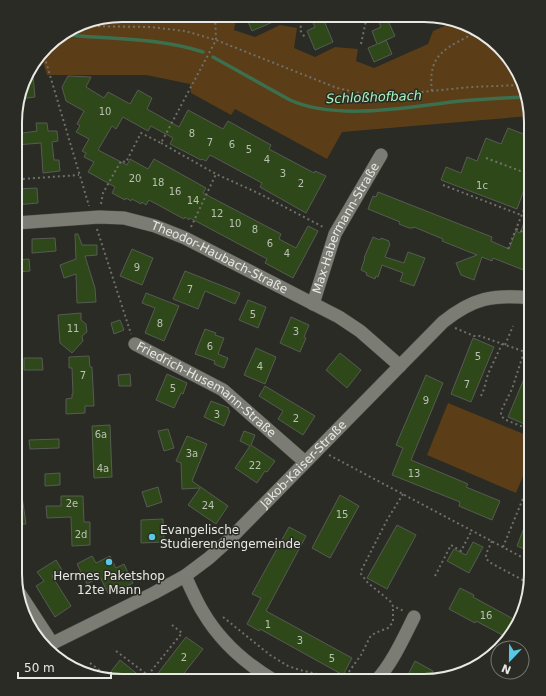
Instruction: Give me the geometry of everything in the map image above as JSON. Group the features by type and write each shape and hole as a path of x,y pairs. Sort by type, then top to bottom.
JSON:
{"street":[{"name":"Max-Habermann-Straße","path":"313,304 335,234 381,154"},
{"name":"Theodor-Haubach-Straße","path":"22,223 96,217 124,218 155,226 185,238 339,317 360,330 400,366"},
{"name":"Jakob-Kaiser-Straße","path":"50,644 185,576 218,551 443,322 453,314 476,302 493,297 524,297"},
{"name":"Friedrich-Husemann-Straße","path":"135,344 223,390 305,462"},
{"path":"185,576 203,612 229,647 264,674"},
{"path":"29,610 44,636"},
{"path":"381,674 393,659 414,617"}],"path":[{"path":"161,143 216,40 215,22"},
{"path":"302,22 300,30 306,39"},
{"path":"361,44 366,22"},
{"path":"92,27 167,28 185,31 216,40 337,88 360,93 392,95 471,87 516,85"},
{"path":"432,91 430,79 433,65 441,53 472,35"},
{"name":"Friedrich-Husemann-Straße","path":"45,59 79,175 96,217 135,344"},
{"path":"96,217 103,193 121,161 126,162 141,133 216,174 264,196 335,234"},
{"path":"486,158 524,172"},
{"path":"185,238 216,174"},
{"path":"22,179 79,175"},
{"path":"443,185 521,215"},
{"path":"508,249 524,208"},
{"path":"516,229 524,232"},
{"path":"443,322 474,336 480,336 524,352 512,389 501,411 501,416 506,420 524,427"},
{"path":"481,396 488,374 513,326"},
{"path":"318,449 524,558"},
{"path":"403,494 387,520 361,571 361,574 363,578 390,601 393,606 414,617"},
{"path":"503,547 524,496"},
{"path":"435,576 451,545 461,550 472,530"},
{"path":"492,541 486,554 486,558 489,562 524,581"},
{"path":"348,674 354,662 361,655 370,637 375,633 388,628 393,622 393,606"},
{"path":"203,612 215,614 225,618 236,630 270,655 288,666 317,674"},
{"path":"150,674 182,632 172,625"},
{"path":"116,651 145,674"},
{"path":"90,663 102,672"}],"shaded area":[{"path":"236,22 234,30 255,37 280,25 297,28 294,48 315,57 335,47 358,49 356,61 374,68 428,44 433,31 447,25 468,32 495,51 511,72 521,96 524,116 342,132 327,159 235,109 231,115 191,93 190,84 146,75 47,75 43,62 56,47 78,32 90,27 109,23"},
{"path":"448,403 524,434 524,474 516,493 427,455"}],"building":[{"path":"248,22 273,22 252,31"},
{"path":"313,22 327,22 325,23 333,42 315,50 307,31 315,27"},
{"path":"379,22 391,22 389,23 395,36 386,40 392,54 374,62 368,48 377,44 372,31 381,27"},
{"path":"68,76 91,77 86,87 104,98 108,92 130,104 138,90 152,98 147,109 179,127 188,110 223,129 228,121 271,145 269,149 314,173 315,171 326,176 306,213 260,187 262,183 210,155 206,161 201,160 170,144 173,138 151,126 148,131 123,117 116,129 112,126 98,150 127,165 130,159 148,169 154,159 206,188 203,193 281,234 279,239 296,248 308,226 318,231 293,278 265,263 267,259 190,218 189,220 185,217 184,219 149,200 146,205 132,199 131,201 126,198 125,200 112,193 115,187 88,172 94,162 84,157 86,153 82,151 89,139 76,132 80,126 77,124 84,111 66,101 62,87"},
{"path":"33,77 35,97 25,98"},
{"path":"36,123 47,123 48,131 57,131 58,141 52,142 54,160 59,160 60,171 43,173 41,143 22,145 22,133 37,131"},
{"path":"508,128 524,134 524,190 517,209 441,180 446,167 461,173 467,157 477,161 486,138 501,144"},
{"path":"37,188 38,203 22,204 22,189"},
{"path":"378,192 492,237 491,241 509,249 516,231 520,233 524,223 524,270 493,258 492,261 482,257 474,280 461,275 456,263 477,255 442,241 443,239 414,227 409,228 399,224 400,222 368,209 373,196 376,197"},
{"path":"75,234 78,234 82,245 97,245 97,255 85,256 95,288 96,302 77,303 76,274 64,278 60,265 76,259"},
{"path":"373,237 380,240 381,238 389,241 390,244 385,257 404,263 408,252 425,258 414,286 400,281 403,273 382,265 378,277 376,276 375,279 366,275 367,273 361,270 364,258"},
{"path":"55,238 56,251 32,253 32,239"},
{"path":"132,249 153,258 142,285 120,276"},
{"path":"29,259 30,271 22,272 22,260"},
{"path":"185,271 240,293 235,304 205,291 198,309 173,299"},
{"path":"146,293 179,306 164,341 145,333 155,308 142,303"},
{"path":"248,300 266,307 258,328 239,320"},
{"path":"81,313 81,320 86,324 87,332 82,336 83,341 72,353 60,343 58,315"},
{"path":"291,317 309,325 304,337 306,338 300,352 280,343"},
{"path":"120,320 124,330 114,334 111,323"},
{"path":"205,329 224,338 218,354 228,358 224,368 214,364 215,361 195,354"},
{"path":"473,338 494,347 471,402 451,394"},
{"path":"256,348 276,357 265,384 244,375"},
{"path":"340,353 361,370 347,388 326,370"},
{"path":"89,356 90,367 92,367 94,406 85,406 85,413 66,414 66,399 72,398 73,394 72,368 69,368 69,357"},
{"path":"24,358 42,358 43,370 24,370"},
{"path":"130,374 131,386 119,386 118,375"},
{"path":"167,374 187,383 183,394 181,393 174,408 156,400"},
{"path":"426,375 443,383 411,460 468,484 466,487 500,501 492,520 459,506 460,502 392,475 403,448 396,445"},
{"path":"524,379 524,424 508,417"},
{"path":"265,386 315,416 303,435 278,419 283,411 259,396"},
{"path":"211,401 229,408 228,410 230,411 224,426 204,417"},
{"path":"110,425 112,477 94,478 92,426"},
{"path":"168,429 174,448 164,451 158,431"},
{"path":"244,431 255,435 251,445 275,461 267,472 265,471 257,483 235,468 250,446 240,441"},
{"path":"187,436 207,444 192,481 228,506 216,524 188,505 200,488 182,489 181,463 176,461"},
{"path":"59,439 59,448 30,449 29,440"},
{"path":"60,473 60,485 45,486 45,474"},
{"path":"158,487 162,502 147,507 142,492"},
{"path":"340,495 359,506 330,558 312,548"},
{"path":"22,496 26,524 22,524"},
{"path":"61,496 83,496 84,522 90,522 90,545 72,546 71,517 47,518 46,506 61,506"},
{"name":"Evangelische Studierendengemeinde","path":"163,519 164,542 141,543 141,520"},
{"path":"397,525 416,535 387,589 367,578"},
{"path":"289,527 306,536 266,611 352,658 344,674 260,629 259,631 247,624 261,598 252,594"},
{"path":"524,528 524,549 517,546"},
{"path":"473,542 483,547 469,573 447,561 454,549 466,555"},
{"path":"92,556 96,563 110,556 116,568 124,564 133,583 109,595 100,577 87,584 77,564"},
{"path":"56,560 62,570 52,576 71,606 55,617 36,586 44,581 37,572"},
{"path":"460,588 474,595 473,597 513,619 503,635 449,609"},
{"path":"186,637 203,649 183,674 157,674"},
{"path":"120,660 137,674 116,674 110,673"},
{"path":"415,661 433,671 430,674 408,674"}],"waterway":[{"name":"Schloßhofbach","path":"72,35 173,44 203,52"},
{"name":"Schloßhofbach","path":"213,57 290,100 308,106 329,110 374,111 460,101 521,97"}],"place":[{"name":"Evangelische Studierendengemeinde","path":"152,537"},
{"name":"Hermes Paketshop 12te Mann","path":"109,562"}]}
